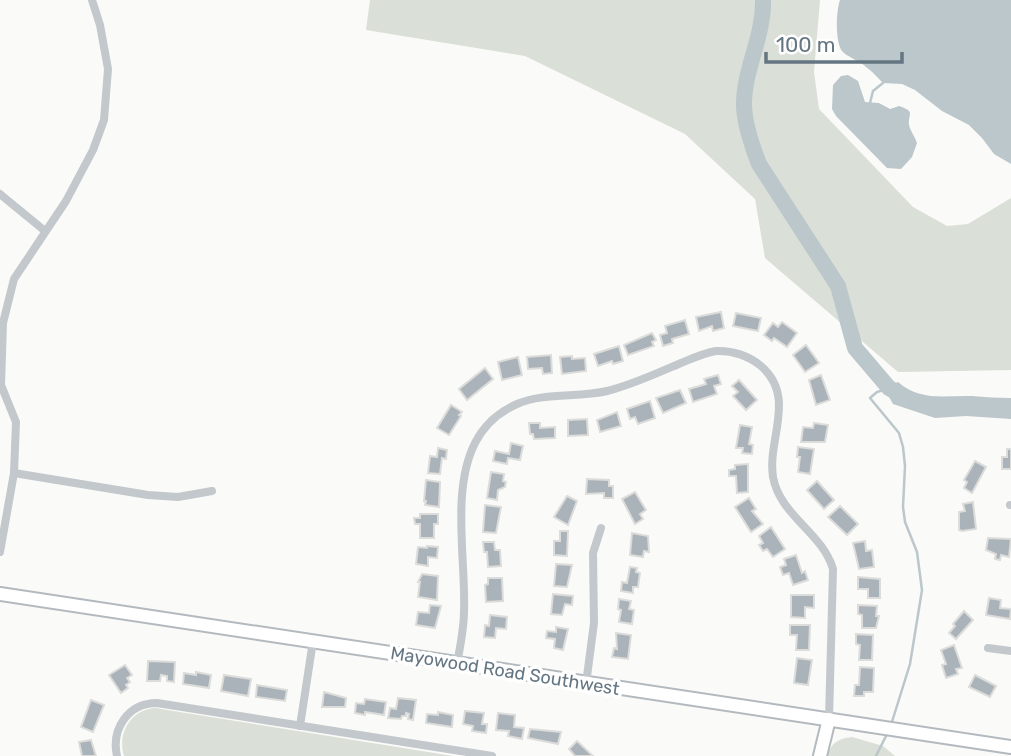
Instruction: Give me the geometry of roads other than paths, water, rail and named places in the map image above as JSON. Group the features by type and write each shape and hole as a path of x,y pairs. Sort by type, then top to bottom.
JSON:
{"street":[{"path":"0,552 14,472 16,422 1,385 3,323 14,279 66,201 88,160 104,120 108,69 100,25 92,0"},
{"path":"0,194 45,231"},
{"path":"457,664 464,614 461,533 466,476 470,455 484,429 504,411 520,403 608,391 702,355 729,352 748,358 761,366 775,388 780,407 772,463 775,484 785,506 824,548 833,569 829,719 820,756"},
{"path":"14,472 148,495 178,497 212,491"},
{"path":"586,684 594,623 593,553 601,528"},
{"name":"Mayowood Road Southwest","path":"0,594 1011,747"},
{"path":"300,726 313,641"},
{"path":"988,648 1011,652"},
{"path":"117,756 116,736 121,722 133,710 148,703 492,756"}],"waterway":[{"path":"763,0 744,104 747,127 759,164 838,286 855,348 889,388 905,397"},
{"path":"870,103 873,91 883,83"},
{"path":"887,389 870,398 899,433 903,447 903,507 905,522 917,552 922,590 910,664 891,725"},
{"path":"876,756 887,734"}]}
